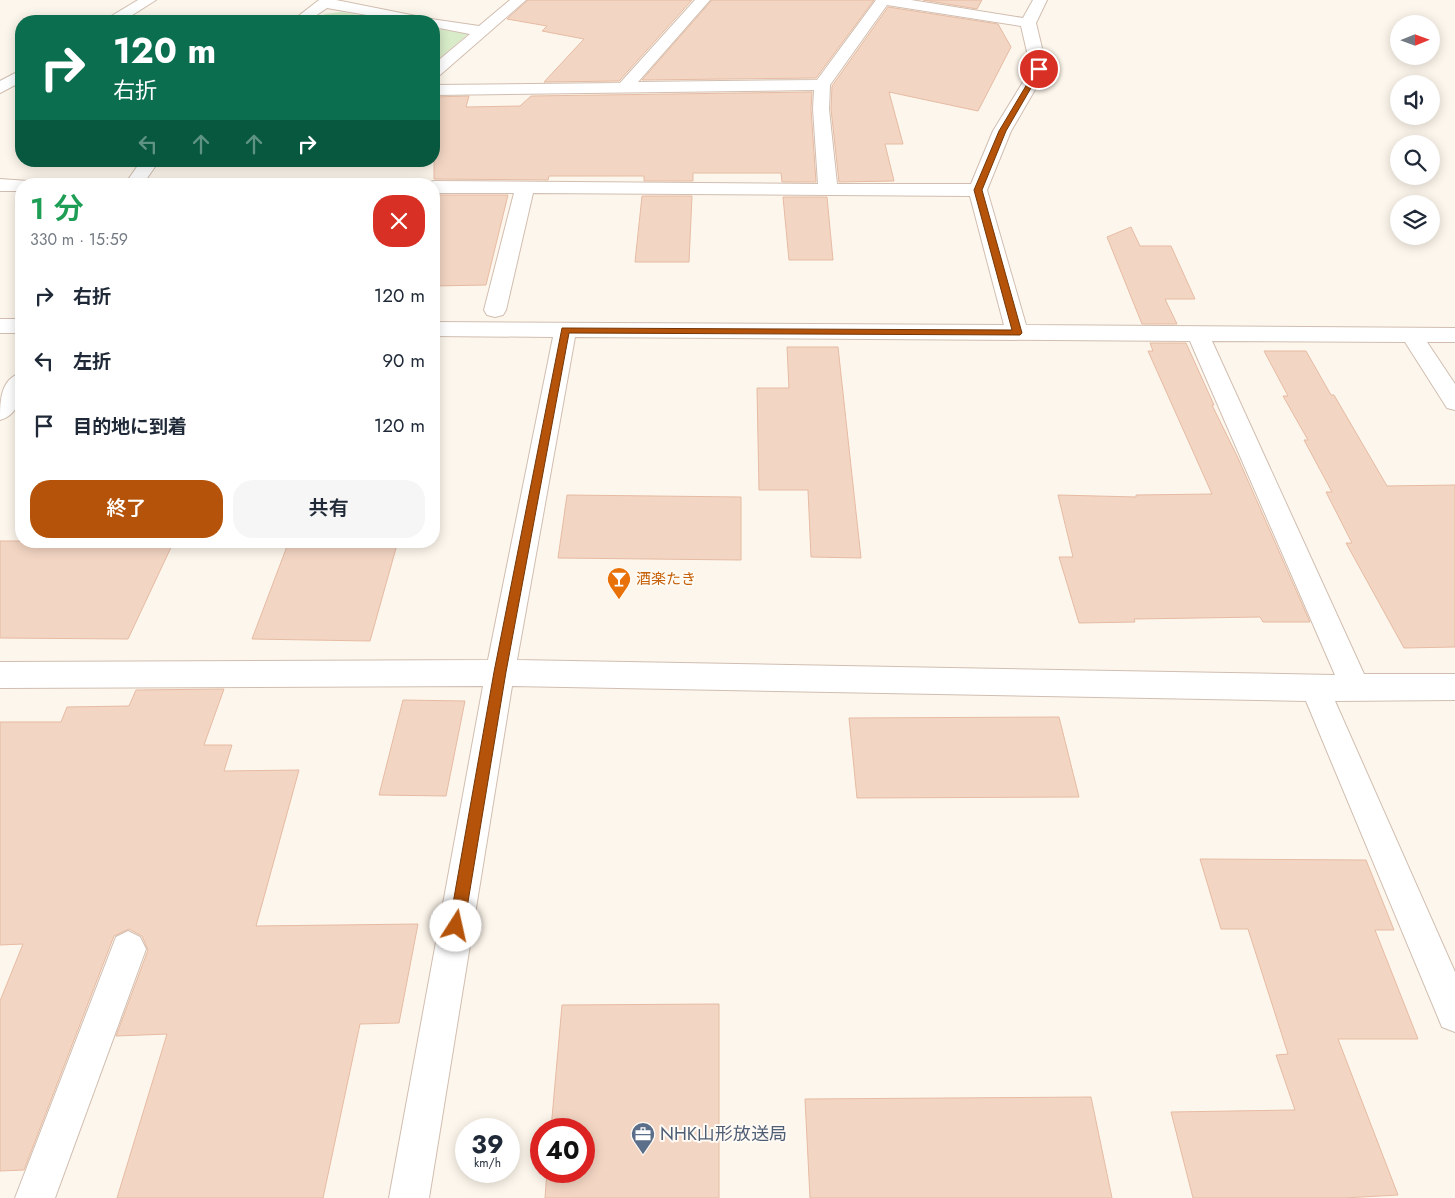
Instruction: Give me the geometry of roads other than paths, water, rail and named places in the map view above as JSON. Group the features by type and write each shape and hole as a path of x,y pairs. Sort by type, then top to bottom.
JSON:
{"street":[{"path":"123,15 149,0"},
{"path":"440,67 519,0"},
{"path":"625,87 703,0"},
{"path":"828,189 821,109 822,85 883,0 1028,23"},
{"path":"1017,333 978,190 1002,131 1039,69 1028,23 1040,0"},
{"path":"308,15 326,2 394,15"},
{"path":"440,24 482,31"},
{"path":"0,88 15,79"},
{"path":"440,90 822,85"},
{"path":"0,95 15,95"},
{"path":"138,178 146,167"},
{"path":"0,185 15,185"},
{"path":"440,187 978,190"},
{"path":"495,310 525,187"},
{"path":"0,326 15,326"},
{"path":"440,329 1198,335 1455,335"},
{"path":"409,1198 500,672 565,330"},
{"path":"1411,334 1455,402"},
{"path":"1198,335 1355,687"},
{"path":"0,412 15,390"},
{"path":"0,675 500,672 1316,688 1455,687"},
{"path":"1316,688 1455,1014"},
{"path":"35,1198 128,949"}],"place":[{"name":"酒楽たき","path":"619,600"},
{"name":"NHK山形放送局","path":"643,1155"}]}
